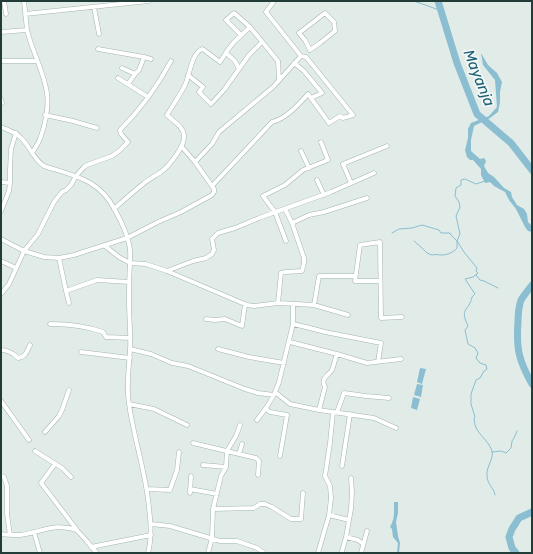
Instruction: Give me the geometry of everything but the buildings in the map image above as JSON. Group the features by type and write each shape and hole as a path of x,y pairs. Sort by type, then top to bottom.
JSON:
{"street":[{"path":"4,1 6,14"},
{"path":"24,1 27,30 44,79 47,93 43,129 32,153"},
{"path":"25,14 149,1"},
{"path":"212,186 272,122 278,121 308,94 329,123 340,116 343,118 353,115 306,57 301,56 266,12 274,1"},
{"path":"94,7 99,34"},
{"path":"241,35 226,20 234,13 250,27 278,61 279,79"},
{"path":"326,13 334,22 335,31 329,35 310,50 305,40 299,33 326,13"},
{"path":"114,209 141,185 161,172 182,147 185,138 184,132 180,126 167,115 184,86 190,68 199,50 204,50 220,62 227,50 250,27"},
{"path":"1,32 27,30"},
{"path":"188,75 203,87 199,92 211,104 224,90 249,55 262,42"},
{"path":"98,49 151,59"},
{"path":"226,53 235,61 239,69"},
{"path":"196,162 212,144 219,132 273,86 301,56"},
{"path":"128,84 134,74 139,70 144,57"},
{"path":"1,61 37,61"},
{"path":"1,294 24,251 38,234 54,202 62,192 71,185 80,170 87,164 112,156 125,146 128,141 121,134 120,130 131,119 148,97 171,61"},
{"path":"294,63 304,71 322,93 311,98"},
{"path":"122,68 134,74"},
{"path":"118,78 148,97"},
{"path":"1,99 1,103"},
{"path":"45,115 97,128"},
{"path":"1,128 16,133 22,138 39,163 84,179 100,189 114,209 127,238 130,254 129,404 147,489 151,524 148,553"},
{"path":"1,211 7,198 10,184 11,149 16,133"},
{"path":"286,241 275,212 263,196 285,185 303,170 328,160 321,142"},
{"path":"351,183 343,164 387,146"},
{"path":"1,239 24,251 44,257 59,258 105,246 127,238 181,212 212,195 214,192 214,189 196,162 182,147"},
{"path":"301,151 309,168"},
{"path":"167,271 193,261 206,258 212,254 214,250 212,238 218,233 236,228 275,212 324,195 374,173"},
{"path":"318,180 324,195"},
{"path":"1,182 10,184"},
{"path":"292,223 309,215 324,212 367,198"},
{"path":"278,303 281,273 302,271 304,263 304,258 292,223 285,209"},
{"path":"380,281 354,281 360,245 380,242 381,318 402,317"},
{"path":"105,246 119,257 130,263 146,264 167,271 245,304 254,306 278,303 314,305 348,316"},
{"path":"59,258 69,303"},
{"path":"1,261 16,268"},
{"path":"314,305 319,276 355,276"},
{"path":"66,291 97,280 129,282"},
{"path":"206,319 225,319 242,326 245,304"},
{"path":"257,420 266,409 279,382 290,342 293,324 293,304"},
{"path":"50,324 69,324 98,330 103,332 106,338 130,338"},
{"path":"293,324 380,343 378,362"},
{"path":"290,342 367,362 401,359"},
{"path":"1,350 8,350 18,358 22,358 30,345"},
{"path":"130,349 151,354 172,363 188,366 245,390 274,393 290,404 374,418 396,428"},
{"path":"218,349 284,363"},
{"path":"81,352 130,358"},
{"path":"319,410 325,387 323,384 325,377 331,371 337,354"},
{"path":"45,432 59,416 68,390"},
{"path":"318,553 329,515 331,498 330,486 325,476 335,412 344,393 389,398"},
{"path":"1,401 29,440"},
{"path":"129,404 154,409 187,424"},
{"path":"266,409 270,412 286,415 280,456"},
{"path":"342,466 350,414"},
{"path":"208,553 212,538 213,509 220,476 226,467 227,451 236,436 240,425"},
{"path":"193,443 256,458 259,461 258,475"},
{"path":"239,454 242,444"},
{"path":"36,451 62,468 71,477"},
{"path":"147,489 170,490 177,470 179,452"},
{"path":"55,464 41,483 77,530 97,553"},
{"path":"203,465 226,467"},
{"path":"1,476 4,477 7,486 7,514 10,535"},
{"path":"191,476 190,491 217,494"},
{"path":"342,553 350,520 352,498 351,478"},
{"path":"213,509 254,508 260,504 266,504 291,519 301,519 303,494"},
{"path":"329,515 350,520"},
{"path":"151,524 170,526 220,541 237,540 257,548 264,553"},
{"path":"1,534 19,535 55,526 77,530"},
{"path":"361,553 366,531"},
{"path":"34,532 40,553"},
{"path":"91,547 150,535"},
{"path":"346,537 358,540 363,544"}],"water":[{"path":"481,53 488,65 497,73 502,82 500,102 498,112 474,126 471,140 471,151 480,159 484,158 486,161 484,166 488,173 504,188 511,192 517,205 524,209 527,214 528,222 532,226 532,232 528,231 525,227 505,192 490,182 485,183 481,175 481,169 473,160 470,160 467,157 465,150 468,138 468,129 471,123 489,116 497,107 495,80 483,65"},
{"path":"420,368 426,369 422,384 417,382"},
{"path":"417,384 423,385 421,397 414,395"},
{"path":"413,397 420,399 417,410 411,408"},
{"path":"394,502 398,502 396,522 400,543 399,553 397,553 398,543 393,537 392,529 390,527 394,512"}],"waterway":[{"path":"414,1 442,11"},
{"name":"Mayanja","path":"438,1 457,63 477,114 511,143 532,170"},
{"path":"485,181 476,184 465,179 461,180 461,185 456,188 455,196 460,207 456,216 460,234 457,241 477,268 476,271 478,273 473,277 465,279 475,294 465,312 464,316 468,326 465,330 468,344 475,348 478,353 476,358 480,363 486,365 487,369 480,378 476,380 471,394 471,404 475,417 476,428 488,443 492,451 492,457 487,475 488,481 495,495"},
{"path":"392,233 399,229 412,228 422,225 439,230 441,233 450,233 457,241 457,248 446,254 432,255 427,253 414,241"},
{"path":"476,275 480,280 498,288"},
{"name":"Mayanja","path":"532,285 521,300 517,331 519,354 532,384"},
{"path":"492,452 501,451 506,453 511,448 512,441 517,431"},
{"name":"Mayanja","path":"516,553 512,548 509,537 512,529 519,518 532,512"}]}
